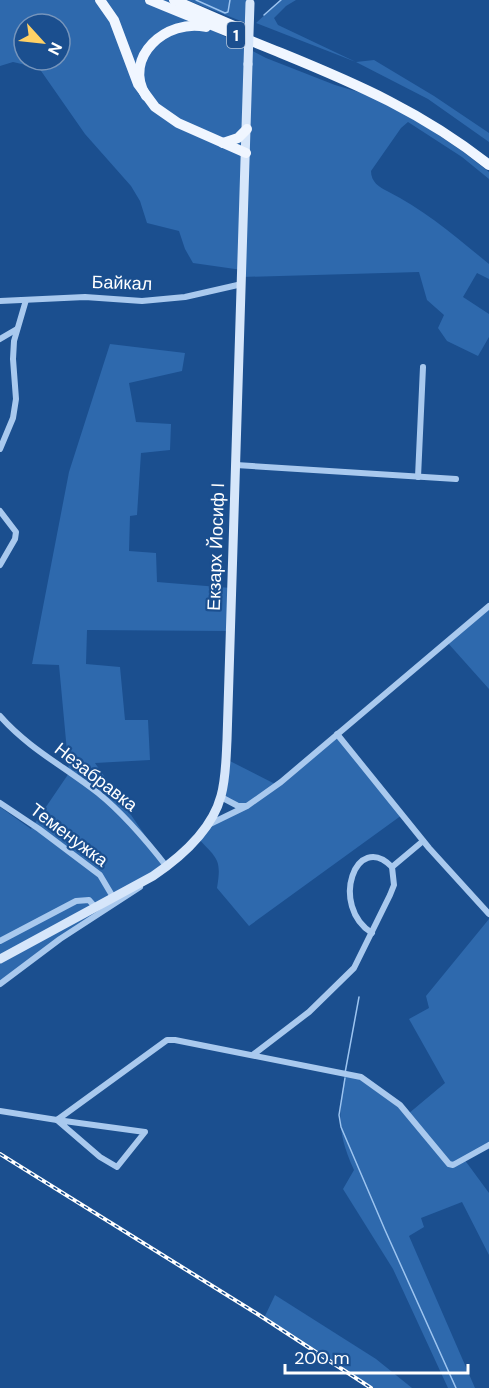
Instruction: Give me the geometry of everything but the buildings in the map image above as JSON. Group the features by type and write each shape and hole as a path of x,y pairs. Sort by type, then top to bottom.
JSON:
{"main road":[{"path":"100,0 114,20 138,84 165,116 246,153"},
{"name":"1","path":"150,0 365,88 419,116 489,165"},
{"path":"174,0 341,73 365,88"},
{"name":"Екзарх Йосиф I","path":"0,959 167,867 189,847 206,825 221,797 227,740 250,2"},
{"path":"146,96 141,88 139,77 140,64 146,51 158,38 171,29 185,26 208,28 304,67 322,70"},
{"path":"223,143 238,138 247,129"}],"street":[{"name":"Байкал","path":"0,301 85,297 142,301 185,297 242,284"},
{"path":"0,449 13,418 16,399 13,359 17,329 26,300"},
{"path":"0,339 17,329"},
{"path":"418,477 423,367"},
{"path":"236,465 456,479"},
{"path":"0,511 16,532 15,539 0,565"},
{"path":"206,825 247,806 281,782 489,606"},
{"name":"Незабравка","path":"0,716 22,739 91,787 113,806 146,840 167,867"},
{"path":"337,735 423,841 489,914"},
{"path":"221,797 237,806 247,806"},
{"name":"Теменужка","path":"0,803 100,875 111,898"},
{"path":"392,867 423,841"},
{"path":"254,1054 309,1012 354,968 372,933 394,885 392,867 383,860 370,858 358,865 348,888 354,912 360,923 372,933"},
{"name":"Екзарх Йосиф I","path":"0,984 36,956 133,892 153,876"},
{"path":"0,941 76,901 89,900 95,907"},
{"path":"27,945 36,956"},
{"path":"57,1120 167,1040 254,1054 352,1074 369,1081 404,1110 449,1164 458,1162 489,1145"},
{"path":"0,1111 145,1132 117,1167 100,1157 57,1120"}],"shaded area":[{"path":"0,0 171,0 168,7 266,58 335,85 372,96 410,116 489,172 489,179 462,157 408,122 401,128 371,171 372,178 378,186 427,215 489,264 489,279 477,273 463,297 489,314 489,337 478,356 447,341 438,328 444,315 427,300 419,272 242,277 242,270 193,263 179,231 147,223 140,201 131,186 85,134 42,72 72,72 72,12 12,12 12,62 0,66"},
{"path":"187,0 250,0 246,23"},
{"path":"281,0 296,0 274,18 278,25 356,62 256,23"},
{"path":"374,60 434,96 489,133 489,142 428,99 356,62"},
{"path":"110,344 185,353 182,371 129,383 136,422 171,424 170,450 141,453 137,515 130,516 129,551 156,553 157,582 231,588 230,631 87,630 86,664 120,667 125,720 148,720 150,760 95,763 167,867 0,984 0,807 31,829 69,773 59,665 32,664 69,472"},
{"path":"489,606 489,689 447,642"},
{"path":"337,734 402,815 249,926 217,888 218,864 197,837 206,825 245,807 221,797 226,759 277,785"},
{"path":"489,919 489,1145 464,1159 489,1193 489,1255 462,1202 421,1218 424,1227 409,1236 475,1388 448,1388 393,1269 343,1189 354,1170 344,1144 340,1122 341,1100 345,1073 352,1074 408,1114 445,1083 409,1019 429,1008 426,996"},
{"path":"275,1295 376,1359 412,1388 371,1388 264,1318"}],"waterway":[{"path":"196,0 225,13 228,12 230,0"},
{"path":"264,15 281,0"},
{"path":"345,1073 359,997"},
{"path":"345,1078 339,1115 341,1127 456,1388"}],"railway":[{"path":"0,1154 259,1315 371,1388"}]}
